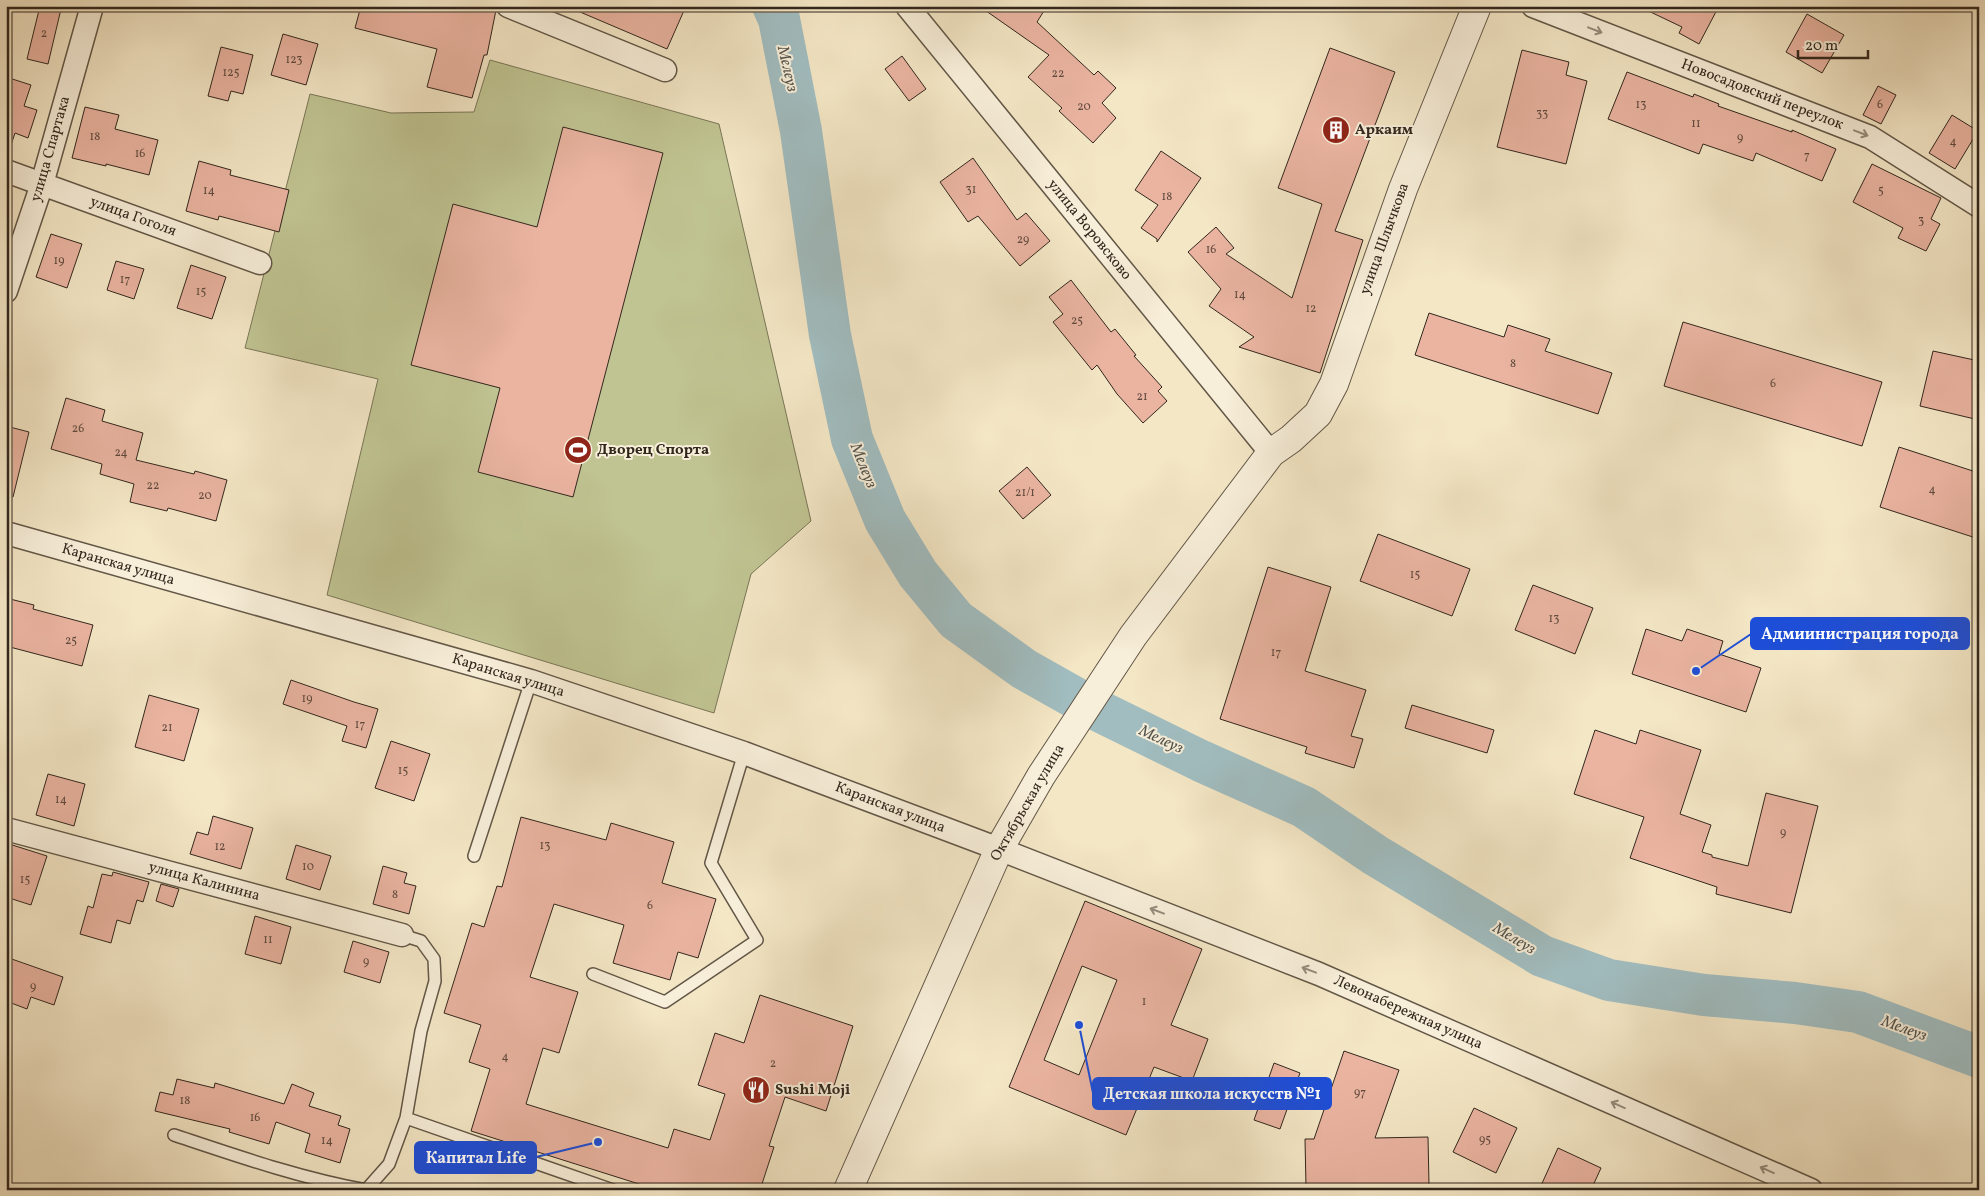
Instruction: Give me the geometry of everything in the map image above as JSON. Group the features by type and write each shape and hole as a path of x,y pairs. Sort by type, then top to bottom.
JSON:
{"street":[{"name":"улица Спартака","path":"6,291 42,184 92,6"},
{"path":"508,6 665,70"},
{"name":"улица Воровсково","path":"907,6 1271,453"},
{"name":"улица Шлычкова","path":"1271,453 1292,439 1318,414 1334,384 1403,188 1477,6"},
{"name":"Новосадовский переулок","path":"1533,6 1870,137 1979,206"},
{"name":"улица Гоголя","path":"6,170 260,263"},
{"name":"Октябрьская улица","path":"848,1190 999,849 1041,776 1133,636 1271,453"},
{"name":"Каранская улица","path":"6,534 531,681 744,753 999,849"},
{"name":"улица Калинина","path":"6,829 402,935"},
{"name":"Левонабережная улица","path":"999,849 1319,974 1811,1190"}],"lane":[{"path":"474,856 531,681"},
{"path":"593,974 665,1002 757,940 711,863 744,753"},
{"path":"174,1135 256,1162 366,1190 389,1164 406,1118 421,1031 435,980 434,959 421,942 402,935"},
{"path":"406,1118 579,1185 613,1190"}],"green space":[{"name":"Дворец Спорта","path":"490,60 719,124 811,521 751,574 714,713 327,595 378,379 245,348 310,94 391,113 474,112"}],"building":[{"path":"40,6 61,9 48,64 27,59"},
{"path":"361,6 495,6 496,10 487,55 484,55 472,98 427,87 437,49 355,28"},
{"path":"566,6 686,6 667,49"},
{"path":"979,6 1047,6 1037,22 1094,75 1098,71 1116,88 1102,103 1116,118 1093,143 1059,111 1062,108 1028,77 1049,55"},
{"path":"1638,6 1719,6 1699,44 1679,33 1682,27"},
{"path":"1807,14 1844,35 1822,73 1786,52"},
{"path":"283,34 318,44 306,85 271,75"},
{"path":"221,47 253,55 243,94 231,91 228,101 208,96"},
{"path":"1330,48 1395,72 1335,231 1363,240 1320,373 1239,347 1254,337 1209,306 1221,289 1188,252 1216,227 1234,248 1226,254 1292,298 1322,204 1278,188"},
{"path":"1522,50 1569,62 1566,75 1587,81 1566,164 1497,147"},
{"path":"902,56 926,89 909,101 885,69"},
{"path":"1627,72 1693,97 1694,94 1719,104 1718,106 1792,132 1792,130 1836,149 1822,181 1756,153 1753,161 1703,144 1699,154 1608,119"},
{"path":"6,77 31,85 24,106 37,110 28,138 15,133 10,148 6,147"},
{"path":"1878,86 1896,95 1881,124 1863,115"},
{"path":"85,107 119,115 115,129 158,140 149,175 72,158"},
{"path":"1952,115 1978,131 1955,169 1929,153"},
{"path":"563,127 663,153 573,497 478,472 500,388 411,365 453,204 537,227"},
{"path":"1161,151 1201,178 1157,242 1157,239 1141,228 1158,205 1135,190"},
{"path":"973,158 1017,220 1026,213 1050,241 1020,266 978,216 968,222 940,182"},
{"path":"199,161 231,170 230,175 289,190 279,232 219,216 218,220 186,211"},
{"path":"1872,164 1941,198 1931,219 1940,224 1926,251 1898,238 1903,228 1853,202"},
{"path":"51,234 82,244 67,288 36,277"},
{"path":"116,261 144,269 134,299 107,290"},
{"path":"191,265 226,277 212,319 177,308"},
{"path":"1071,280 1111,332 1115,329 1136,355 1134,356 1162,387 1158,391 1167,401 1143,423 1117,394 1097,365 1092,370 1053,322 1063,314 1049,297"},
{"path":"1429,313 1504,337 1508,325 1550,339 1545,351 1612,373 1598,414 1415,355"},
{"path":"1683,322 1882,382 1862,446 1664,386"},
{"path":"1933,351 1979,361 1979,420 1920,406"},
{"path":"66,398 105,410 102,421 143,433 136,460 194,474 195,471 227,480 216,521 168,508 167,511 130,502 134,484 100,474 102,464 51,449"},
{"path":"6,426 29,432 13,497 6,496"},
{"path":"1899,447 1979,473 1979,539 1880,507"},
{"path":"1027,467 1051,495 1023,519 999,491"},
{"path":"1378,534 1470,569 1452,616 1360,581"},
{"path":"1268,567 1331,587 1305,671 1366,690 1351,736 1363,739 1354,768 1305,753 1307,747 1220,719"},
{"path":"1533,585 1593,608 1575,654 1515,630"},
{"path":"6,598 34,605 33,609 93,625 82,666 6,646"},
{"path":"1646,629 1682,641 1687,629 1723,641 1719,654 1761,668 1746,712 1632,674"},
{"path":"291,680 378,709 366,748 342,741 347,726 283,704"},
{"path":"149,695 199,709 184,761 135,747"},
{"path":"1412,705 1494,730 1487,753 1405,728"},
{"path":"1595,730 1636,744 1640,730 1701,750 1680,814 1711,825 1702,852 1712,855 1712,857 1748,866 1766,793 1818,806 1791,913 1716,894 1717,887 1630,858 1644,817 1574,794"},
{"path":"391,741 430,754 414,801 375,788"},
{"path":"48,774 85,784 74,826 36,815"},
{"path":"213,816 253,828 241,869 190,854 197,832 208,835"},
{"path":"521,817 606,840 611,823 674,842 662,883 716,899 698,958 678,952 670,980 613,963 624,925 554,904 530,977 578,992 559,1053 543,1048 526,1104 668,1148 674,1129 710,1140 725,1094 698,1085 715,1033 744,1043 760,995 853,1026 826,1111 785,1097 769,1146 774,1147 760,1190 658,1190 471,1131 490,1069 469,1062 481,1025 444,1013 472,923 484,927 497,886 502,887"},
{"path":"6,843 47,856 31,905 6,897"},
{"path":"296,845 331,856 320,890 286,879"},
{"path":"383,866 407,873 404,883 416,886 409,914 373,904"},
{"path":"113,872 149,882 143,902 137,900 130,924 117,920 111,943 80,934 88,906 93,908 102,874 112,876"},
{"path":"161,884 179,889 173,907 156,901"},
{"path":"1085,901 1202,949 1171,1025 1208,1039 1192,1081 1154,1067 1126,1135 1009,1087","holes":["1082,966 1117,980 1079,1075 1044,1060"]},
{"path":"255,916 291,927 281,964 245,954"},
{"path":"353,941 389,952 380,983 344,972"},
{"path":"6,957 63,977 54,1005 31,997 27,1009 6,1001"},
{"path":"1344,1051 1399,1070 1375,1138 1428,1137 1429,1185 1306,1187 1305,1139 1314,1139"},
{"path":"1274,1063 1300,1073 1280,1129 1254,1120"},
{"path":"177,1079 214,1088 215,1083 284,1104 292,1084 314,1093 309,1106 341,1116 338,1125 350,1129 340,1163 305,1152 310,1134 276,1122 269,1144 229,1132 230,1129 155,1111 160,1092 173,1095"},
{"path":"1474,1108 1517,1128 1496,1173 1453,1152"},
{"path":"1558,1148 1601,1168 1591,1190 1539,1190"}],"waterway":[{"name":"Мелеуз","path":"773,6 779,19 801,131 830,335 852,439 885,520 918,574 956,620 1024,669 1095,709 1201,761 1304,807 1375,855 1542,956 1609,980 1704,995 1795,1003 1858,1012 1979,1057"}],"place":[{"name":"Аркаим","path":"1336,130"},
{"name":"Дворец Спорта","path":"578,450"},
{"name":"Адмиинистрация города","path":"1696,671"},
{"name":"Детская школа искусств №1","path":"1079,1025"},
{"name":"Sushi Moji","path":"756,1090"},
{"name":"Капитал Life","path":"598,1142"}]}
